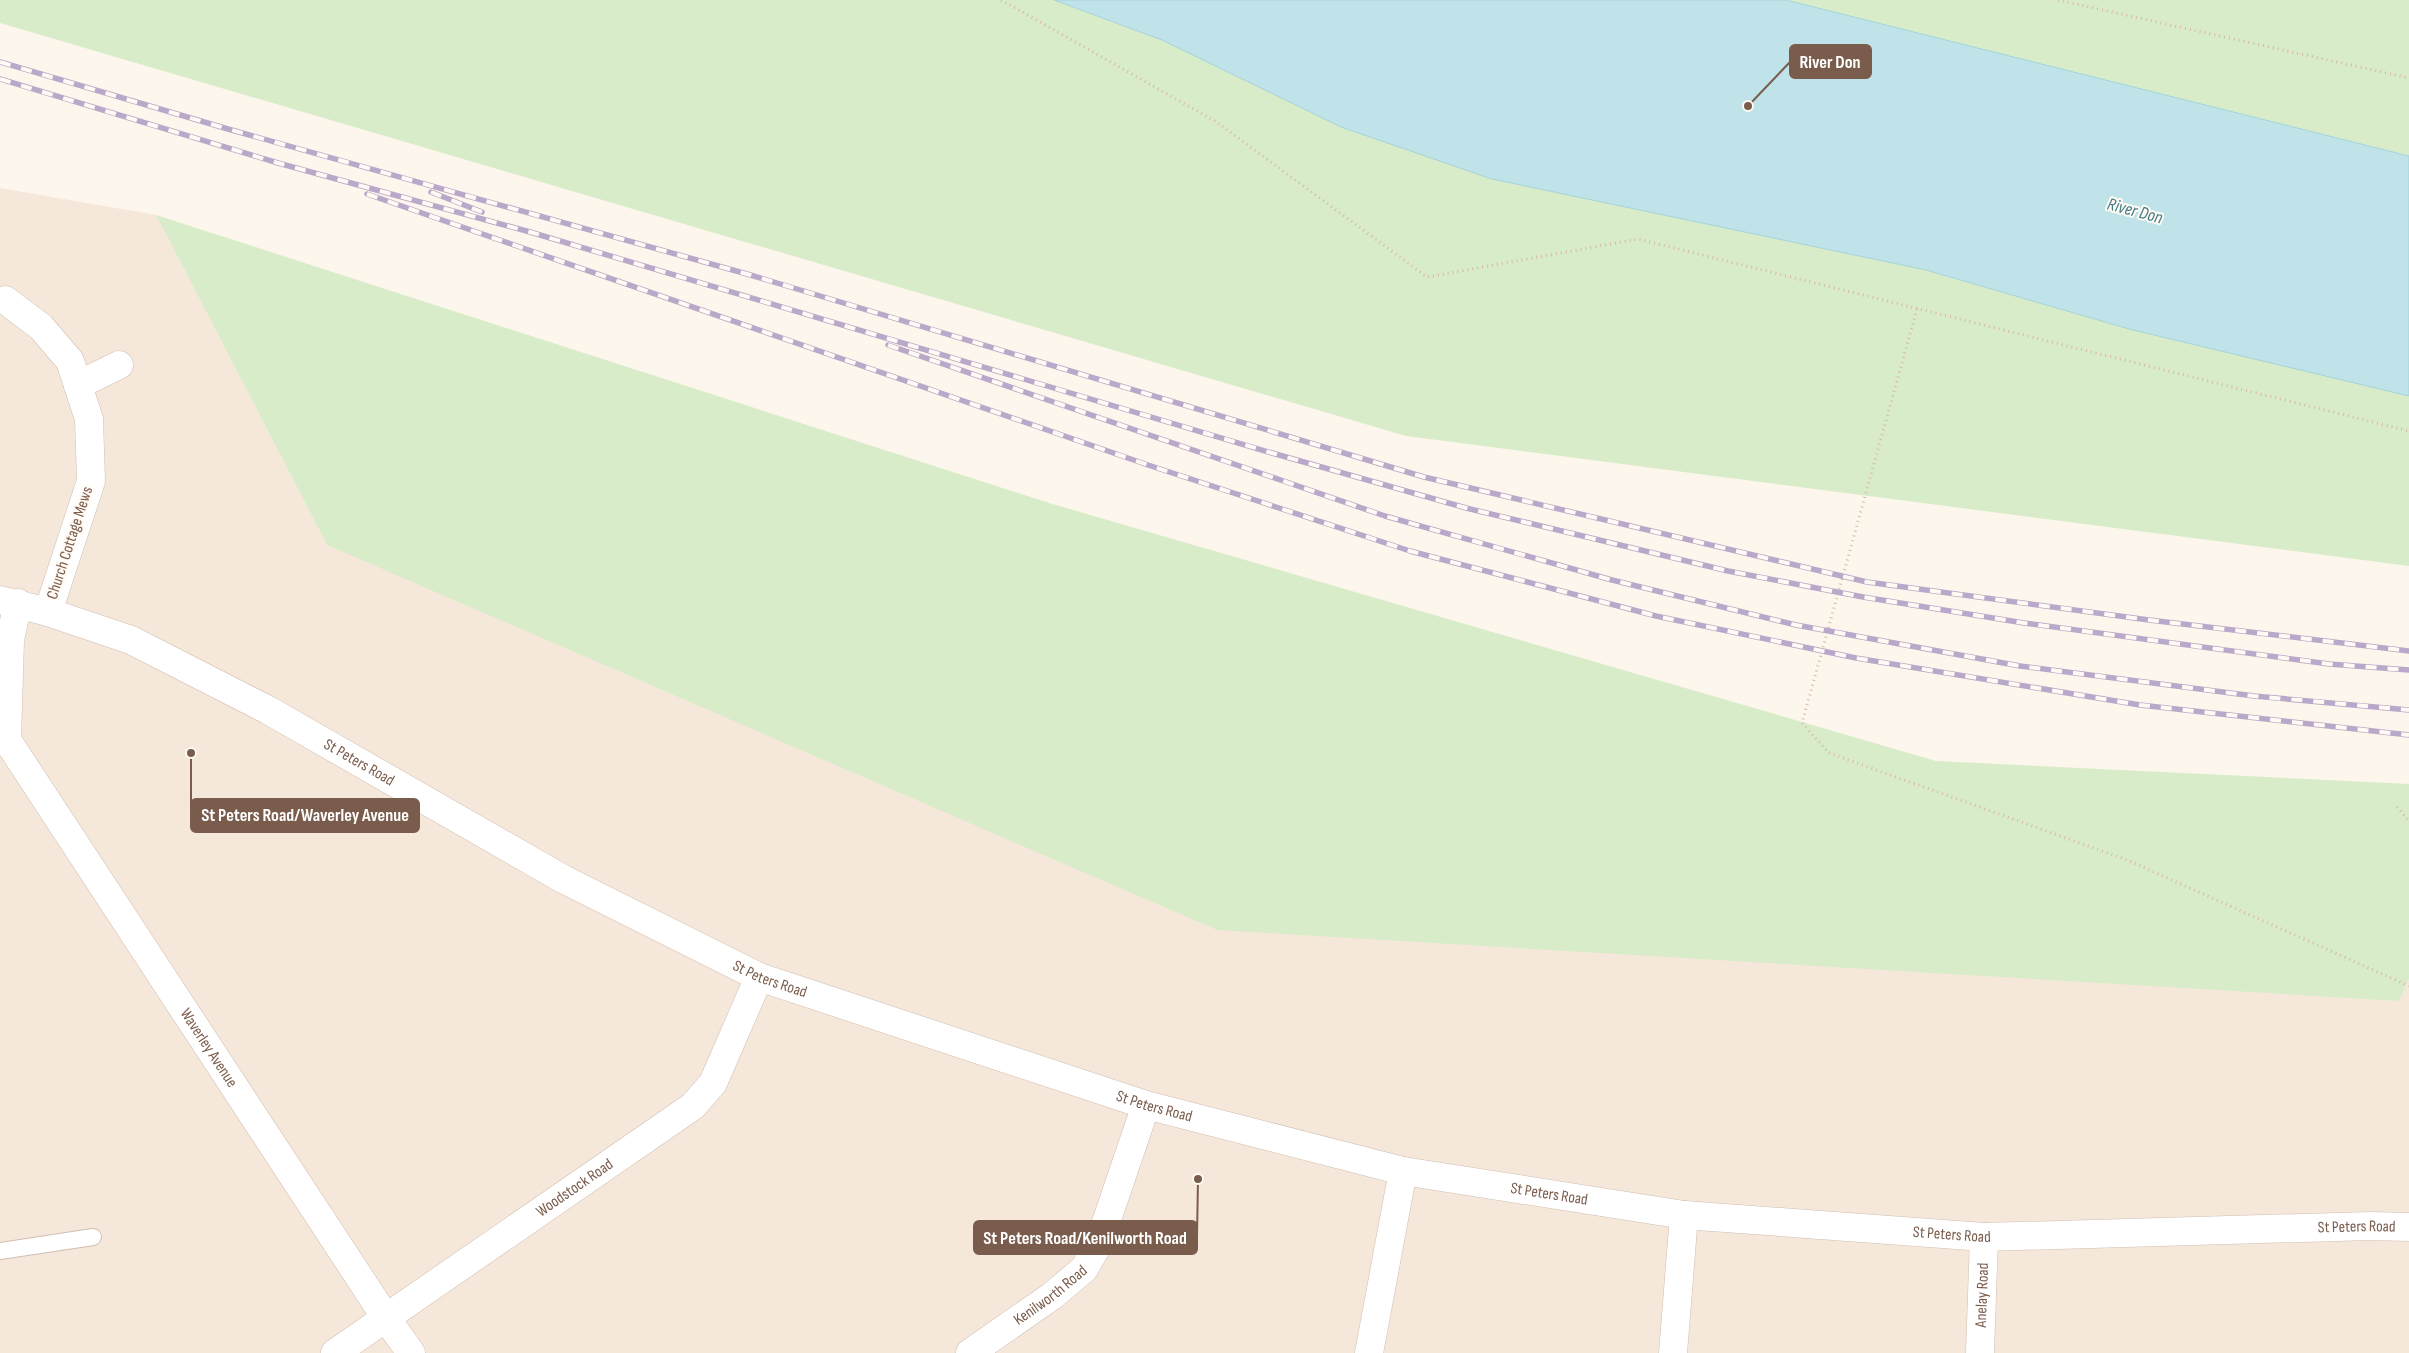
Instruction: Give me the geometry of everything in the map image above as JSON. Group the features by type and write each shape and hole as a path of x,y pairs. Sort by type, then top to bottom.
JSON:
{"street":[{"name":"Church Cottage Mews","path":"3,298 41,326 70,361 90,418 91,481 48,612"},
{"path":"78,385 119,365"},
{"name":"St Peters Road","path":"9,601 130,640 268,710 563,879 759,977 1146,1105 1403,1171 1684,1215 1984,1237 2370,1226 2409,1227"},
{"name":"Waverley Avenue","path":"9,601 10,640 4,736 386,1318 411,1353"},
{"name":"Woodstock Road","path":"335,1353 693,1106 713,1083 759,977"},
{"name":"Kenilworth Road","path":"970,1353 1052,1296 1084,1268 1099,1243 1146,1105"},
{"path":"1369,1353 1403,1171"},
{"path":"1673,1353 1684,1215"},
{"name":"Anelay Road","path":"1980,1353 1984,1237"}],"lane":[{"path":"0,1251 93,1237"}],"path":[{"path":"1001,0 1215,121 1427,277 1638,239 2409,431"},
{"path":"2058,0 2409,78"},
{"path":"1917,309 1802,723 1829,753 2128,860 2409,986"},
{"path":"2397,807 2409,821"}],"shaded area":[{"path":"0,188 156,215 327,545 2399,1001 2409,979 2409,1353 0,1353"}],"green space":[{"path":"0,0 1054,0 1162,40 1492,179 1926,270 2129,329 2409,392 2409,566 1406,436 0,23"},
{"path":"1786,0 2409,0 2409,156"},
{"path":"156,215 1049,503 1936,761 2409,784 2409,979 2399,1001 1217,930 327,545"}],"water":[{"path":"1054,0 1786,0 2409,156 2409,396 2129,329 1926,270 1492,179 1341,127 1162,40"}],"railway":[{"path":"0,62 228,129 747,274 1424,477 1867,582 2149,620 2409,651"},
{"path":"0,79 278,163 530,232 1272,453 1466,508 1728,571 1863,597 2024,623 2329,664 2409,670"},
{"path":"431,192 482,212"},
{"path":"367,194 1148,465 1410,551 1656,616 1856,658 2140,705 2409,735"},
{"path":"888,345 1385,516 1612,580 1796,625 2020,666 2254,696 2409,710"}],"place":[{"name":"River Don","path":"1748,106"},
{"name":"St Peters Road/Waverley Avenue","path":"191,753"},
{"name":"St Peters Road/Kenilworth Road","path":"1198,1179"}]}
